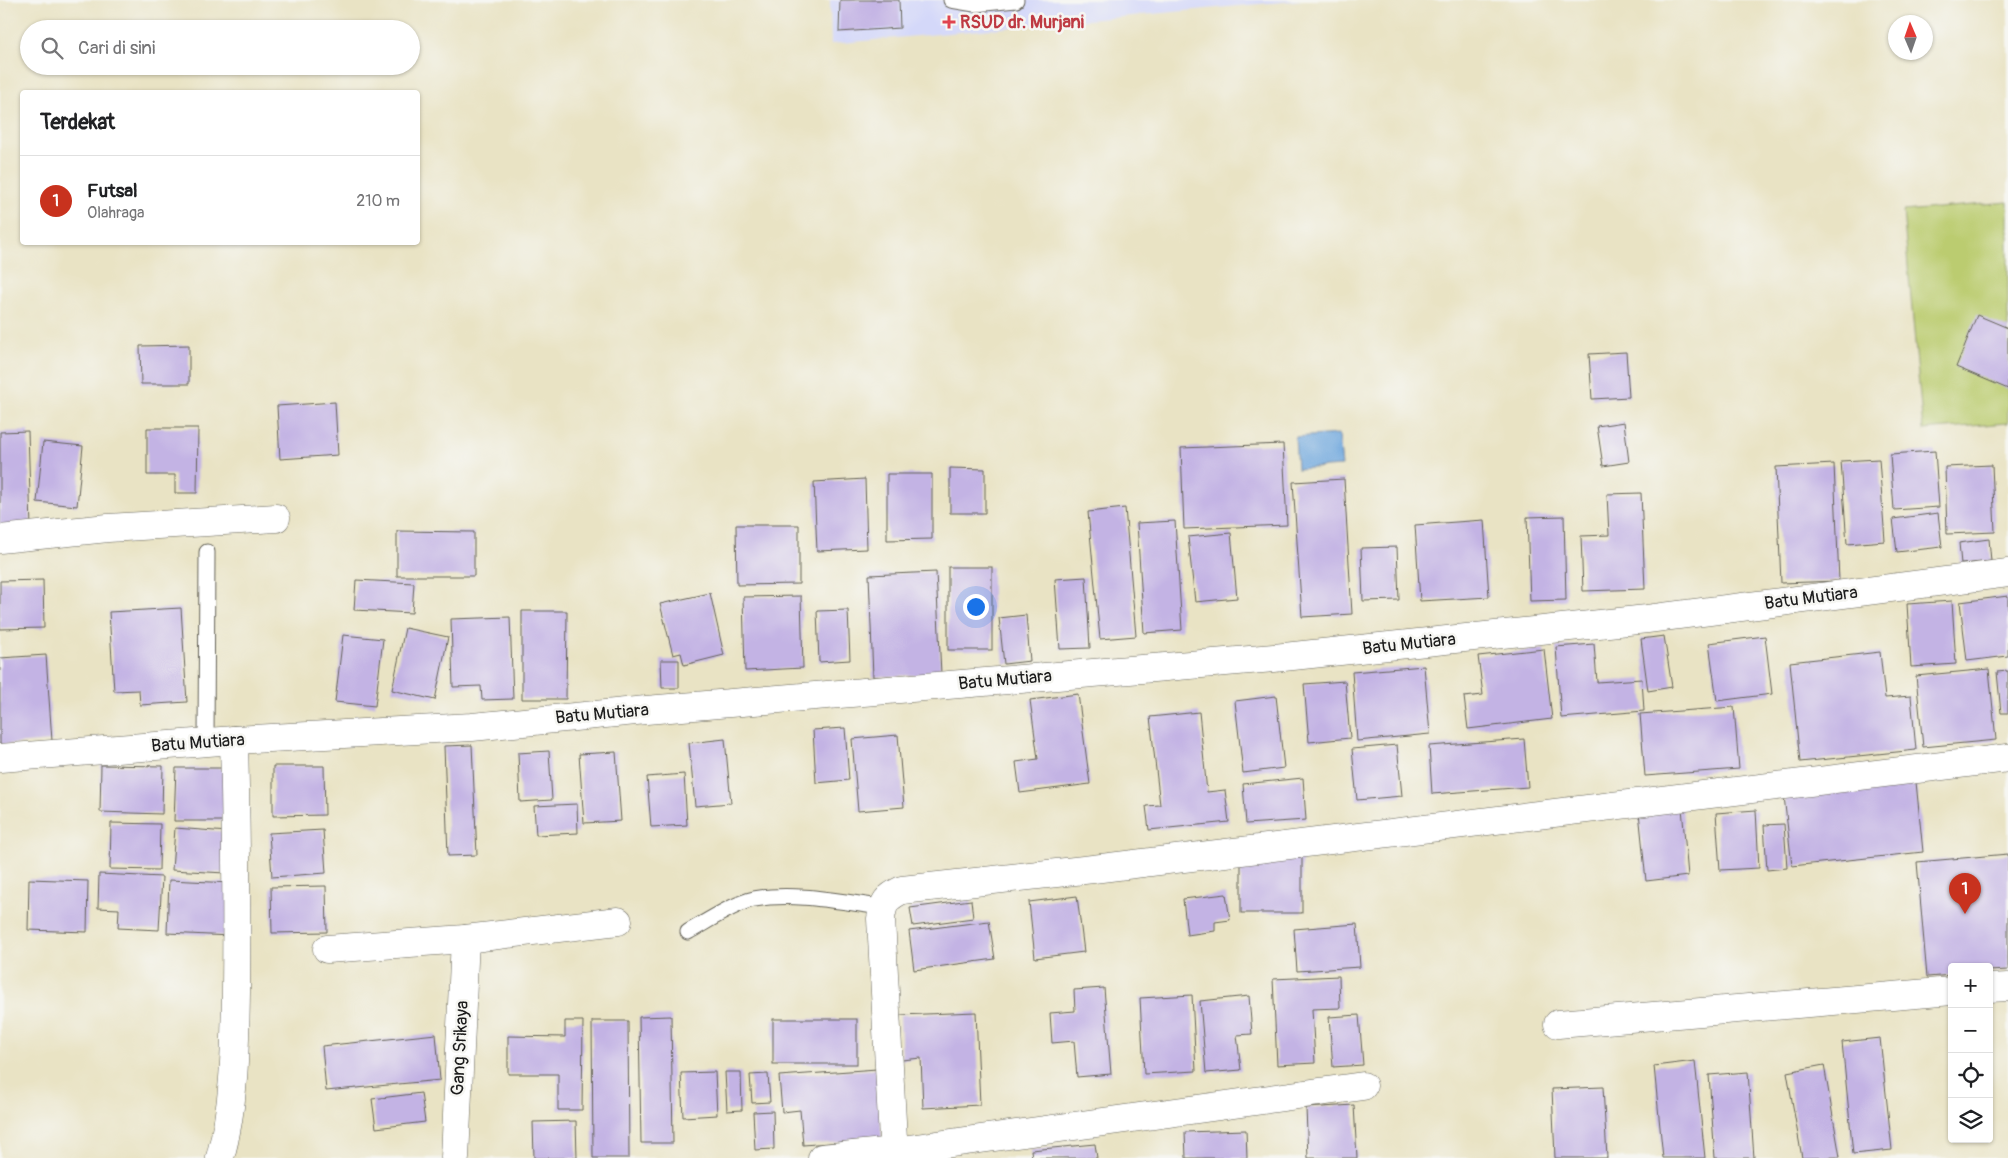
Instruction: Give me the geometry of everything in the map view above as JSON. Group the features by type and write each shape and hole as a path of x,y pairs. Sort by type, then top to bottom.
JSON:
{"street":[{"path":"0,539 108,528 276,518"},
{"name":"Batu Mutiara","path":"0,758 234,740 472,727 656,709 1274,658 1647,619 2008,573"},
{"path":"220,1158 226,1137 234,1072 237,913 234,740"},
{"path":"894,1154 881,919 882,907 888,896 902,890 1093,869 2008,758"},
{"path":"327,948 466,939 618,921"},
{"name":"Gang Srikaya","path":"455,1158 466,939"},
{"path":"1993,988 2008,986"},
{"path":"1558,1024 1948,991"},
{"path":"822,1158 894,1154 1363,1086"}],"lane":[{"path":"952,0 975,4 1016,0"},
{"path":"206,743 208,552"},
{"path":"688,932 724,912 753,899 797,897 882,907"}],"shaded area":[{"name":"RSUD dr. Murjani","path":"830,0 1303,0 831,44"}],"green space":[{"path":"2008,202 2008,423 1923,430 1903,211"}],"water":[{"path":"1339,434 1342,466 1297,469 1295,437"}],"building":[{"path":"840,0 899,0 900,28 839,32"},
{"path":"1977,315 2008,328 2008,389 1956,367"},
{"path":"189,345 189,384 141,384 140,346"},
{"path":"1626,352 1629,397 1592,399 1589,354"},
{"path":"335,402 338,455 280,459 277,406"},
{"path":"1624,422 1629,462 1603,466 1597,426"},
{"path":"147,428 198,428 197,493 175,493 175,475 147,475"},
{"path":"28,431 31,528 0,529 0,432"},
{"path":"43,442 83,446 77,506 37,502"},
{"path":"1283,444 1287,525 1184,529 1181,448"},
{"path":"1935,451 1939,507 1894,510 1890,454"},
{"path":"1879,459 1885,541 1847,544 1841,461"},
{"path":"1834,464 1839,581 1781,583 1776,467"},
{"path":"1992,465 1995,532 1947,534 1945,467"},
{"path":"950,468 985,469 985,513 950,513"},
{"path":"887,474 932,474 932,539 887,540"},
{"path":"865,479 867,549 817,551 814,482"},
{"path":"1344,479 1352,614 1302,617 1293,482"},
{"path":"1641,493 1645,589 1583,591 1581,536 1609,535 1607,494"},
{"path":"1125,508 1136,636 1100,639 1088,512"},
{"path":"1938,513 1942,547 1897,552 1893,519"},
{"path":"1564,516 1566,600 1530,601 1527,517"},
{"path":"1484,520 1489,597 1420,601 1415,525"},
{"path":"1175,521 1182,630 1144,633 1137,523"},
{"path":"736,525 799,525 799,584 737,585"},
{"path":"397,531 474,532 474,576 397,576"},
{"path":"1231,533 1237,598 1195,602 1188,537"},
{"path":"1989,539 1991,561 1961,564 1959,543"},
{"path":"1397,547 1399,600 1363,601 1361,548"},
{"path":"948,567 992,567 992,650 948,650"},
{"path":"936,572 941,674 873,677 869,575"},
{"path":"1086,577 1090,648 1060,649 1055,579"},
{"path":"43,580 44,628 0,629 0,581"},
{"path":"356,580 414,583 412,613 354,610"},
{"path":"710,593 724,655 684,665 681,653 673,655 660,604"},
{"path":"801,596 803,668 745,671 743,597"},
{"path":"2008,596 2008,656 1967,661 1960,602"},
{"path":"1952,601 1956,664 1911,667 1907,604"},
{"path":"181,608 187,702 140,705 139,690 114,691 109,612"},
{"path":"848,610 850,660 819,662 817,611"},
{"path":"522,611 567,611 566,699 522,699"},
{"path":"1026,615 1030,661 1004,664 999,618"},
{"path":"510,617 513,699 482,700 481,686 453,687 451,619"},
{"path":"405,628 448,637 435,700 392,690"},
{"path":"343,635 383,639 375,706 335,702"},
{"path":"1664,636 1672,687 1648,691 1641,639"},
{"path":"1765,636 1772,694 1717,701 1709,643"},
{"path":"1594,644 1597,682 1642,679 1644,711 1561,718 1556,647"},
{"path":"1544,649 1552,719 1468,729 1464,697 1483,695 1478,656"},
{"path":"1880,652 1885,698 1911,696 1916,750 1800,762 1790,662"},
{"path":"46,655 52,741 0,745 0,658"},
{"path":"661,660 679,660 679,688 662,688"},
{"path":"1424,666 1430,734 1357,741 1352,672"},
{"path":"1989,669 1996,740 1923,747 1916,676"},
{"path":"2008,671 2008,713 2001,713 1997,672"},
{"path":"1345,681 1350,738 1309,742 1304,684"},
{"path":"1078,694 1090,784 1020,793 1016,762 1038,759 1030,700"},
{"path":"1276,696 1284,768 1243,773 1235,701"},
{"path":"1734,707 1739,769 1645,776 1640,714"},
{"path":"1199,712 1207,792 1225,790 1229,822 1149,830 1146,806 1160,805 1150,717"},
{"path":"845,728 849,780 816,783 813,730"},
{"path":"898,735 904,807 858,811 852,739"},
{"path":"725,739 731,803 695,806 689,743"},
{"path":"1524,739 1528,787 1432,794 1429,746"},
{"path":"472,745 477,855 448,856 444,746"},
{"path":"1397,745 1402,796 1357,800 1352,749"},
{"path":"549,751 552,800 520,802 518,753"},
{"path":"616,752 621,821 584,823 579,754"},
{"path":"101,765 163,766 162,814 100,812"},
{"path":"273,766 324,766 325,815 273,816"},
{"path":"176,768 229,768 228,821 174,821"},
{"path":"684,774 687,825 651,827 647,777"},
{"path":"1303,778 1306,820 1246,824 1243,784"},
{"path":"1916,782 1923,852 1792,866 1784,796"},
{"path":"577,804 578,833 536,835 534,806"},
{"path":"1682,808 1688,876 1646,881 1639,812"},
{"path":"1756,810 1759,868 1720,870 1716,813"},
{"path":"111,823 160,824 159,870 110,869"},
{"path":"1784,824 1787,868 1767,870 1764,825"},
{"path":"175,828 228,832 225,873 172,870"},
{"path":"323,830 326,873 272,877 269,833"},
{"path":"2008,854 2008,970 1993,971 1993,963 1948,963 1948,975 1927,977 1917,862"},
{"path":"1241,858 1302,858 1302,913 1241,913"},
{"path":"99,874 162,877 159,930 118,928 119,909 98,908"},
{"path":"29,879 88,881 87,932 28,930"},
{"path":"169,880 232,883 230,936 167,933"},
{"path":"326,886 327,932 272,933 271,887"},
{"path":"1226,894 1230,920 1215,922 1215,931 1187,935 1183,899"},
{"path":"1077,896 1084,952 1035,958 1029,902"},
{"path":"971,900 973,918 913,926 910,908"},
{"path":"989,921 995,959 914,970 909,931"},
{"path":"1357,924 1360,967 1297,971 1294,929"},
{"path":"1339,976 1340,1008 1312,1009 1315,1063 1277,1065 1273,979"},
{"path":"1104,988 1111,1074 1077,1077 1074,1041 1052,1043 1050,1013 1075,1011 1074,990"},
{"path":"1192,995 1196,1071 1144,1074 1140,998"},
{"path":"1249,996 1252,1034 1237,1035 1241,1070 1206,1073 1200,1001"},
{"path":"976,1012 980,1105 923,1108 921,1058 902,1060 900,1015"},
{"path":"1359,1015 1363,1065 1333,1067 1329,1017"},
{"path":"671,1016 673,1143 641,1143 639,1017"},
{"path":"773,1019 857,1019 857,1064 773,1064"},
{"path":"565,1021 583,1021 582,1110 558,1110 558,1074 508,1074 508,1036 565,1037"},
{"path":"592,1021 628,1021 629,1158 593,1158"},
{"path":"436,1034 440,1080 326,1091 322,1046"},
{"path":"1880,1038 1892,1150 1853,1154 1842,1042"},
{"path":"1695,1061 1705,1158 1663,1158 1654,1066"},
{"path":"1824,1065 1840,1157 1802,1158 1787,1072"},
{"path":"877,1069 882,1139 803,1145 800,1110 782,1112 779,1076"},
{"path":"715,1072 717,1115 683,1117 681,1073"},
{"path":"725,1072 741,1072 742,1110 727,1111"},
{"path":"1748,1072 1754,1158 1715,1158 1709,1075"},
{"path":"768,1074 770,1102 752,1103 750,1075"},
{"path":"1603,1087 1607,1158 1555,1158 1552,1089"},
{"path":"421,1093 425,1122 376,1128 372,1099"},
{"path":"1354,1105 1357,1158 1308,1158 1306,1108"},
{"path":"773,1111 774,1149 755,1150 753,1112"},
{"path":"576,1121 577,1158 534,1158 533,1122"},
{"path":"1246,1130 1247,1158 1186,1158 1185,1132"},
{"path":"1095,1144 1097,1158 1032,1158 1031,1150"}],"place":[{"name":"RSUD dr. Murjani","path":"949,22"},
{"name":"Futsal","path":"1965,914"}]}
